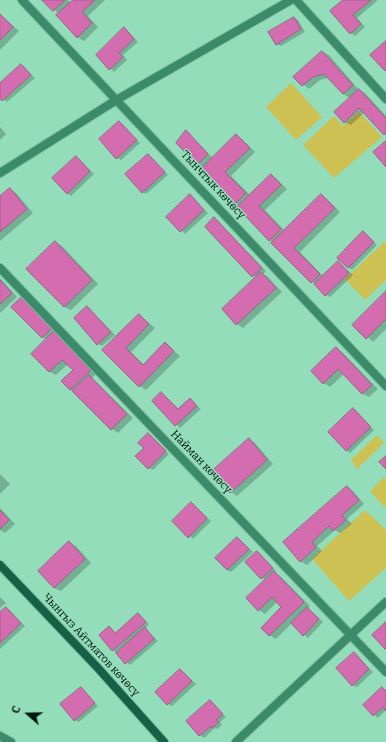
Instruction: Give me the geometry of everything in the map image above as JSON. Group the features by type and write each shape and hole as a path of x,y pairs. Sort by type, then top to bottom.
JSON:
{"main road":[{"name":"Чынгыз Айтматов көчөсү","path":"0,565 98,667 164,742"}],"street":[{"name":"Тынчтык көчөсү","path":"22,0 118,99 386,386"},
{"path":"0,173 118,99 291,0"},
{"path":"296,0 386,98"},
{"name":"Найман көчөсү","path":"0,268 386,672"},
{"path":"236,742 386,602"},
{"path":"0,736 11,742"}],"shaded area":[{"path":"291,83 322,117 296,140 266,107"},
{"path":"359,112 382,137 334,178 303,145 334,116 343,126"},
{"path":"384,242 386,243 386,280 365,300 345,279"},
{"path":"377,435 384,443 357,469 351,460"},
{"path":"384,477 386,480 386,505 384,507 370,491"},
{"path":"365,510 386,530 386,568 349,601 312,559"}],"building":[{"path":"42,0 65,0 53,11"},
{"path":"73,0 95,0 82,12 92,23 77,38 56,15"},
{"path":"343,0 371,0 353,15 361,24 350,34 330,11"},
{"path":"0,14 13,27 0,40"},
{"path":"294,17 301,29 276,45 268,32"},
{"path":"124,27 134,39 119,53 123,57 109,70 96,55"},
{"path":"386,41 386,69 385,71 370,55"},
{"path":"322,51 353,85 343,94 324,74 313,77 302,86 293,77"},
{"path":"21,64 31,75 2,101 0,98 0,83"},
{"path":"359,89 386,118 386,133 384,135 359,108 344,123 334,112"},
{"path":"119,121 137,140 116,159 99,139"},
{"path":"186,130 208,154 197,165 176,143"},
{"path":"236,134 250,148 225,172 246,193 235,204 201,169"},
{"path":"386,141 386,167 373,152"},
{"path":"148,154 165,172 142,193 125,174"},
{"path":"76,156 90,171 67,194 52,178"},
{"path":"271,174 281,185 259,206 281,229 269,241 237,207"},
{"path":"10,188 27,209 0,232 0,196"},
{"path":"190,194 204,210 180,232 166,217"},
{"path":"321,194 335,208 294,248 320,274 311,283 271,243"},
{"path":"214,217 262,268 252,277 205,227"},
{"path":"363,231 374,242 348,268 337,258"},
{"path":"55,241 92,280 64,307 26,269"},
{"path":"338,261 349,273 325,296 314,284"},
{"path":"261,272 276,288 236,325 222,309"},
{"path":"0,280 12,293 0,304"},
{"path":"386,291 386,319 366,339 352,325"},
{"path":"22,297 52,328 42,338 11,307"},
{"path":"87,306 111,332 97,345 74,318"},
{"path":"139,314 149,324 126,348 143,365 165,342 174,351 139,387 102,350"},
{"path":"54,331 91,370 70,390 61,381 73,370 62,360 49,372 31,354"},
{"path":"336,347 372,385 362,394 338,369 323,384 311,371"},
{"path":"89,375 127,414 111,430 72,391"},
{"path":"161,392 178,409 190,398 197,406 175,426 152,401"},
{"path":"353,408 371,427 346,451 328,432"},
{"path":"148,433 166,451 148,469 135,456 144,448 138,443"},
{"path":"249,438 267,460 230,493 211,472"},
{"path":"386,456 386,469 379,462"},
{"path":"347,486 359,500 342,515 346,520 333,531 329,526 312,542 316,547 300,562 283,542"},
{"path":"191,502 207,518 188,538 172,521"},
{"path":"0,510 9,520 0,529"},
{"path":"237,537 249,549 227,570 215,558"},
{"path":"69,541 85,559 54,588 38,571"},
{"path":"257,551 273,568 261,579 245,562"},
{"path":"274,571 304,602 269,636 261,628 281,607 272,597 258,611 246,598"},
{"path":"6,607 21,623 0,643 0,612"},
{"path":"307,607 319,619 303,636 291,623"},
{"path":"138,613 146,622 112,651 99,635 109,626 115,633"},
{"path":"386,622 386,650 372,635"},
{"path":"145,627 154,639 125,664 116,653"},
{"path":"354,652 369,669 352,686 336,668"},
{"path":"180,669 192,681 167,705 155,692"},
{"path":"81,687 95,703 74,721 60,704"},
{"path":"382,687 386,691 386,711 383,707 373,716 363,705"},
{"path":"210,700 223,714 216,720 219,722 212,728 211,726 199,736 186,721"}]}
